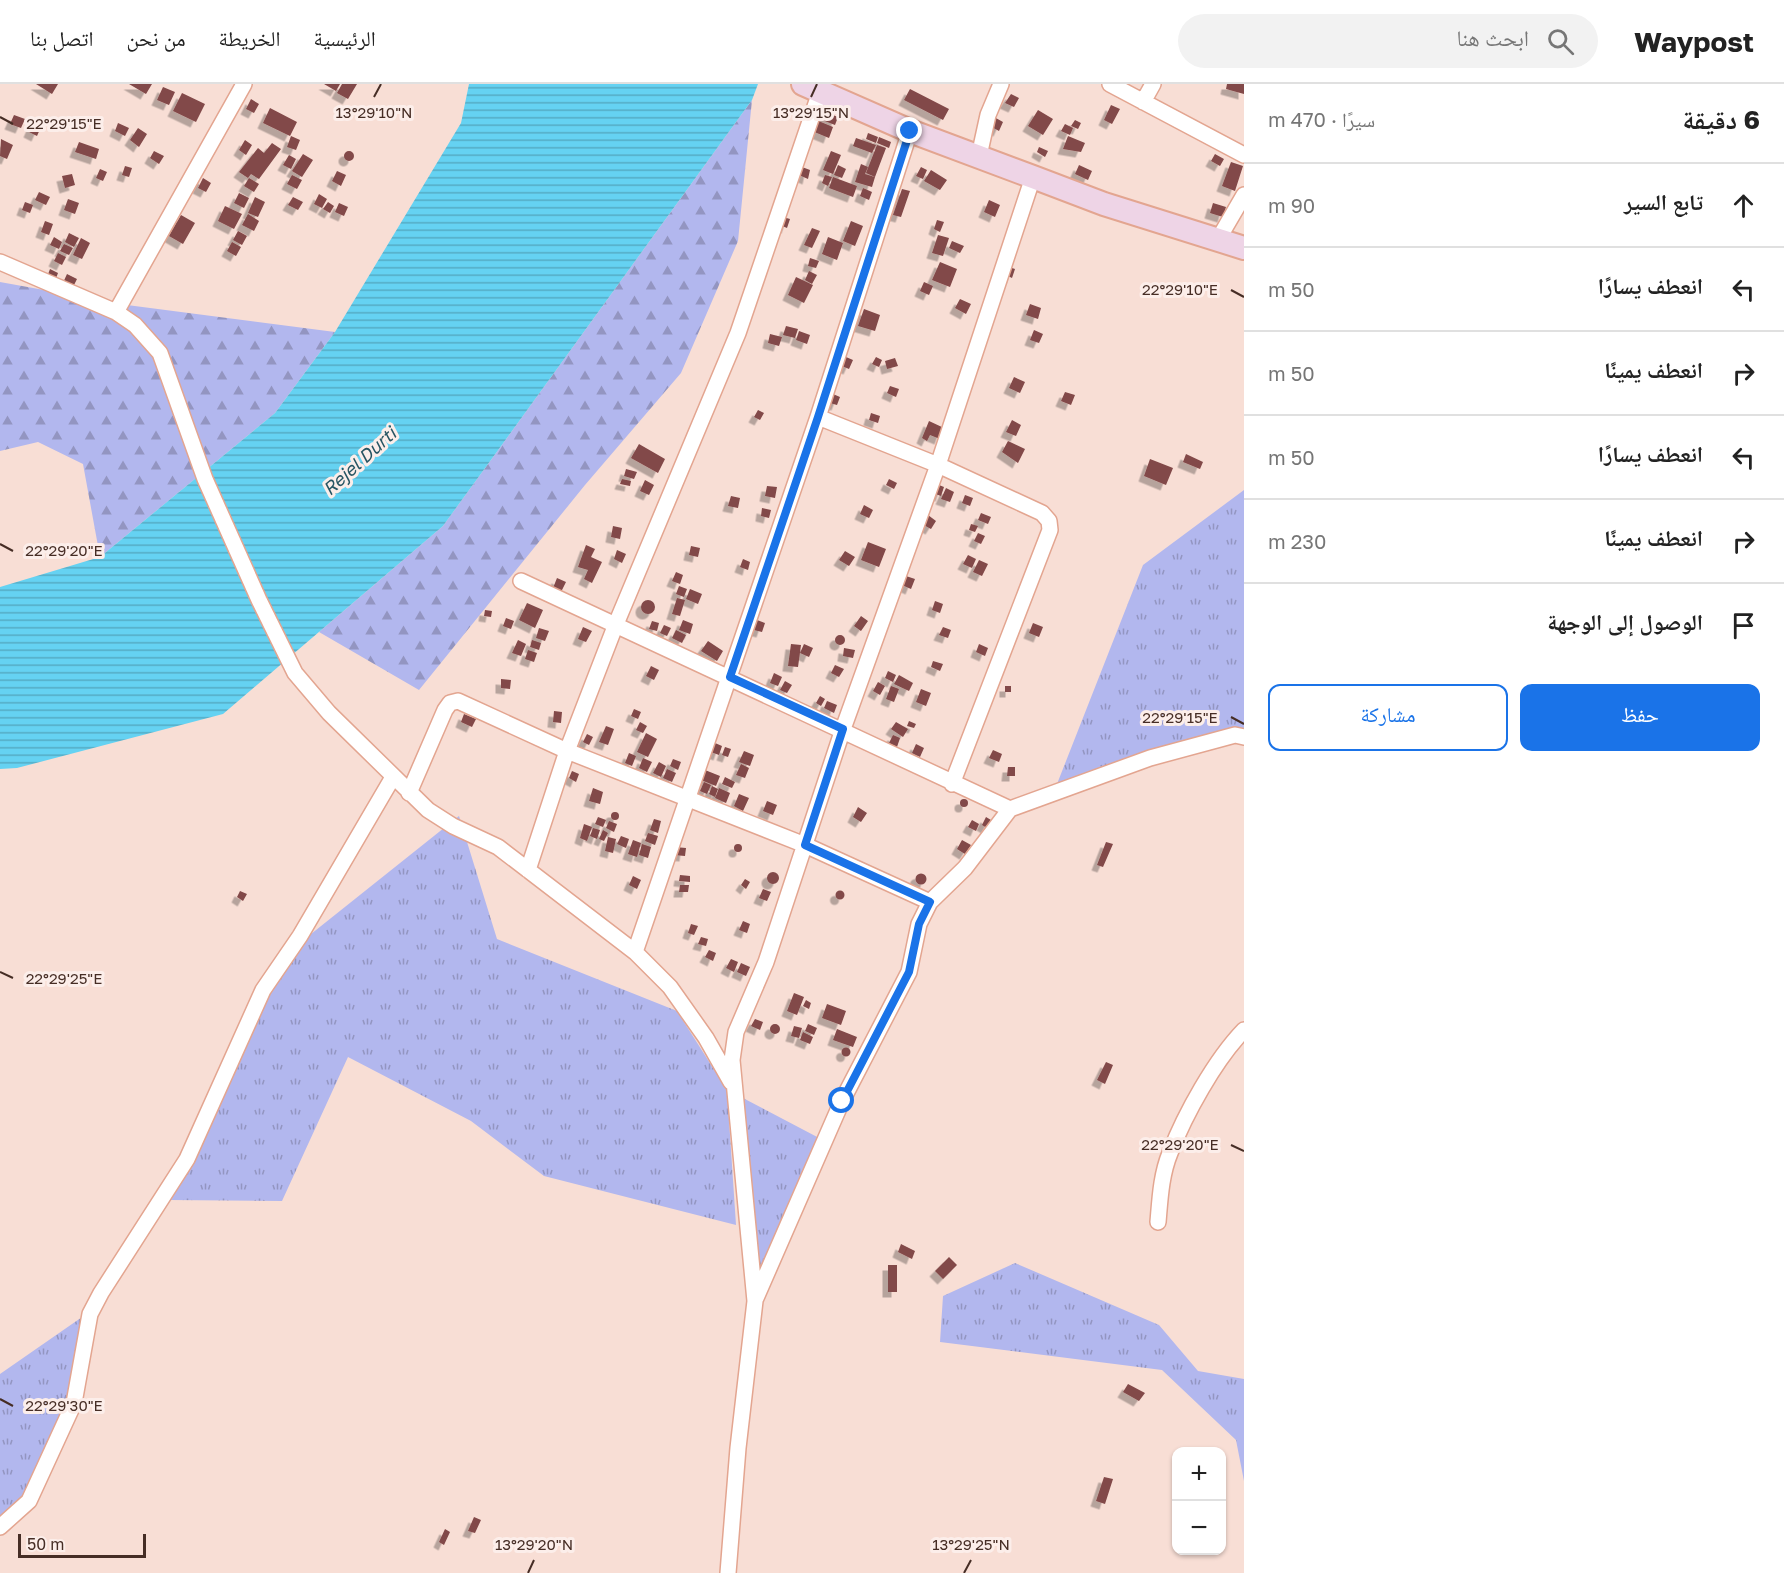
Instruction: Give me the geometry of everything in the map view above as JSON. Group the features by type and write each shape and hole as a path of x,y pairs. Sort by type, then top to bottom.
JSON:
{"street":[{"path":"116,312 244,84"},
{"path":"979,156 988,115 1001,84"},
{"path":"1110,84 1244,156"},
{"path":"1143,102 1153,84"},
{"path":"528,870 567,751 616,624 738,333 812,88 910,131 1104,204 1219,238 1244,248"},
{"path":"635,952 818,417 910,131"},
{"path":"728,1573 738,1448 755,1301 732,1060 736,1032 766,962 843,729 938,465 1033,177"},
{"path":"1219,238 1244,195"},
{"path":"0,262 116,312 135,325 160,353 205,479 259,600 295,673 329,713 409,794 428,810 453,826 498,846 635,952 670,987 706,1038 735,1089"},
{"path":"818,417 938,465 1042,513 1048,521 1050,530 952,784"},
{"path":"520,581 843,729 952,784 1010,809"},
{"path":"409,794 450,703 458,701 567,751 689,797 805,845 930,902"},
{"path":"755,1301 842,1101 909,972 919,924 930,902 966,868 1010,809 1150,758 1235,735 1244,737"},
{"path":"0,1527 29,1501 74,1402 90,1314 101,1293 187,1160 263,990 300,936 393,777"},
{"path":"1158,1222 1160,1190 1169,1154 1191,1110 1221,1060 1244,1030"}],"green space":[{"path":"752,100 738,241 681,373 585,485 419,690 319,632 443,526"},
{"path":"0,282 127,305 335,332 275,413 100,557 83,464 38,442 0,451"},
{"path":"1244,490 1244,731 1057,784 1143,565"},
{"path":"459,816 497,939 677,1011 727,1090 736,1225 544,1176 471,1121 348,1057 282,1201 170,1200 198,1150 262,1005 306,938"},
{"path":"741,1097 821,1139 759,1275"},
{"path":"1015,1263 1159,1325 1198,1371 1244,1379 1244,1481 1236,1440 1162,1370 940,1342 943,1296"},
{"path":"85,1315 69,1400 26,1499 0,1521 0,1374"}],"water":[{"name":"Rejel Durti","path":"469,84 758,84 752,100 443,526 223,714 17,768 0,769 0,587 100,557 275,413 335,332 461,123"}],"building":[{"path":"36,84 58,84 52,94"},
{"path":"129,84 152,84 146,94"},
{"path":"324,84 340,84 336,91"},
{"path":"342,84 357,84 348,99 337,93"},
{"path":"1227,84 1244,84 1244,94 1226,89"},
{"path":"163,87 175,92 169,105 157,100"},
{"path":"910,89 949,109 943,120 904,100"},
{"path":"182,93 205,104 196,122 173,111"},
{"path":"1011,94 1019,98 1014,107 1005,103"},
{"path":"251,99 259,104 254,113 246,109"},
{"path":"1111,105 1120,109 1112,124 1104,120"},
{"path":"270,108 297,122 290,136 263,123"},
{"path":"820,110 838,117 835,125 817,118"},
{"path":"1038,110 1053,119 1043,135 1028,126"},
{"path":"14,115 25,119 21,128 10,124"},
{"path":"994,117 1003,122 999,131 990,126"},
{"path":"816,120 833,127 829,138 812,131"},
{"path":"1075,120 1081,123 1078,129 1071,126"},
{"path":"33,123 41,127 37,136 29,132"},
{"path":"118,123 129,128 125,136 115,131"},
{"path":"1065,124 1073,128 1070,135 1061,131"},
{"path":"138,128 147,134 139,147 130,140"},
{"path":"868,133 878,137 876,143 866,139"},
{"path":"291,136 300,140 296,150 287,147"},
{"path":"1068,136 1085,143 1081,152 1063,149"},
{"path":"879,137 891,142 889,148 877,143"},
{"path":"856,138 876,145 872,153 853,146"},
{"path":"1,139 13,145 7,159 0,156"},
{"path":"245,140 252,145 246,155 239,150"},
{"path":"79,142 99,149 96,159 75,152"},
{"path":"272,143 281,149 259,179 251,174 248,178 239,172 258,148 264,153"},
{"path":"877,145 886,148 875,177 866,173"},
{"path":"1039,147 1048,151 1045,157 1037,152"},
{"path":"154,151 164,156 159,164 150,158"},
{"path":"349,151 353,152 353,160 349,161 345,160 344,156 345,152"},
{"path":"831,151 841,155 833,174 823,170"},
{"path":"303,154 313,160 302,177 292,171"},
{"path":"1215,154 1224,159 1220,166 1211,161"},
{"path":"289,155 296,159 291,169 283,165"},
{"path":"1231,162 1243,166 1235,191 1222,186"},
{"path":"861,164 868,167 865,174 875,177 872,187 855,182"},
{"path":"838,165 846,169 842,178 834,175"},
{"path":"1079,165 1092,171 1088,180 1075,174"},
{"path":"125,166 132,168 129,177 122,175"},
{"path":"802,167 810,170 808,179 799,175"},
{"path":"921,167 927,170 923,179 916,176"},
{"path":"100,169 107,172 103,181 96,178"},
{"path":"931,170 947,180 940,190 924,181"},
{"path":"337,171 346,175 341,186 332,181"},
{"path":"72,174 75,185 65,188 62,176"},
{"path":"292,175 302,180 297,189 287,184"},
{"path":"825,175 832,177 828,186 822,183"},
{"path":"833,177 857,186 853,197 829,188"},
{"path":"203,178 211,183 206,192 198,188"},
{"path":"249,178 259,184 254,192 244,186"},
{"path":"863,188 872,192 869,200 860,196"},
{"path":"902,189 910,191 901,217 893,215"},
{"path":"39,192 50,197 46,205 35,200"},
{"path":"239,193 249,198 244,208 234,203"},
{"path":"319,194 327,199 322,208 314,204"},
{"path":"255,197 265,202 258,217 248,213"},
{"path":"293,197 303,202 298,210 288,205"},
{"path":"68,199 79,203 75,214 64,210"},
{"path":"989,200 1000,205 995,217 984,212"},
{"path":"25,202 33,205 30,213 22,210"},
{"path":"328,202 334,206 330,213 323,209"},
{"path":"339,203 348,207 344,216 335,212"},
{"path":"1213,203 1226,207 1223,217 1210,213"},
{"path":"225,206 242,214 234,229 218,221"},
{"path":"248,214 259,221 254,231 242,225"},
{"path":"181,215 195,223 183,244 169,236"},
{"path":"783,217 790,219 787,228 780,225"},
{"path":"937,220 944,222 940,232 934,229"},
{"path":"45,221 53,224 49,235 41,232"},
{"path":"851,221 863,226 855,246 843,241"},
{"path":"812,228 820,231 812,248 804,245"},
{"path":"238,231 247,236 242,245 233,240"},
{"path":"69,233 79,238 74,247 65,242"},
{"path":"938,235 949,238 943,256 932,253"},
{"path":"54,237 62,242 59,249 50,245"},
{"path":"828,237 843,243 837,260 822,254"},
{"path":"81,238 90,243 82,259 73,255"},
{"path":"952,241 964,246 960,253 949,248"},
{"path":"232,242 241,247 236,256 227,251"},
{"path":"64,244 73,248 69,255 60,251"},
{"path":"58,253 66,257 62,265 54,261"},
{"path":"810,258 819,261 816,268 808,266"},
{"path":"940,262 957,269 950,287 932,280"},
{"path":"1009,267 1015,269 1012,278 1006,275"},
{"path":"50,269 58,273 55,281 47,277"},
{"path":"809,271 817,275 812,284 805,280"},
{"path":"67,274 77,279 72,289 62,285"},
{"path":"796,277 813,285 804,303 788,295"},
{"path":"924,282 933,286 929,295 920,291"},
{"path":"960,299 971,304 966,314 955,308"},
{"path":"1030,304 1041,308 1038,319 1026,315"},
{"path":"864,309 880,315 875,331 858,326"},
{"path":"786,326 798,329 795,338 783,335"},
{"path":"1034,330 1043,334 1039,343 1030,340"},
{"path":"799,331 810,335 807,344 796,340"},
{"path":"770,334 782,337 779,346 768,343"},
{"path":"846,357 853,360 849,369 842,366"},
{"path":"876,357 882,360 879,367 872,364"},
{"path":"895,358 898,366 887,369 885,361"},
{"path":"1014,377 1025,382 1020,393 1009,388"},
{"path":"890,386 899,389 896,397 887,393"},
{"path":"1065,392 1075,395 1071,405 1061,401"},
{"path":"833,394 840,397 837,405 830,403"},
{"path":"758,410 764,413 760,420 754,417"},
{"path":"871,413 880,416 878,423 869,420"},
{"path":"1012,420 1021,425 1016,436 1006,432"},
{"path":"929,421 944,428 940,439 930,435 927,441 922,438"},
{"path":"1008,441 1025,449 1018,463 1002,452"},
{"path":"639,444 665,459 658,473 631,458"},
{"path":"1186,454 1203,462 1200,469 1183,462"},
{"path":"1150,459 1173,468 1166,485 1144,476"},
{"path":"626,469 637,472 634,479 624,476"},
{"path":"622,479 631,481 630,486 620,484"},
{"path":"889,479 897,483 894,489 886,485"},
{"path":"645,480 654,485 649,495 640,491"},
{"path":"934,483 944,487 941,496 930,492"},
{"path":"767,486 777,487 775,498 765,496"},
{"path":"946,488 954,492 950,502 941,499"},
{"path":"965,495 973,498 970,506 962,503"},
{"path":"731,496 740,498 738,508 728,506"},
{"path":"864,505 873,510 869,518 860,514"},
{"path":"762,508 771,510 769,518 761,516"},
{"path":"981,513 991,517 988,524 978,520"},
{"path":"928,515 936,521 931,529 922,524"},
{"path":"971,524 978,526 975,532 969,530"},
{"path":"613,526 622,528 620,539 611,537"},
{"path":"978,533 985,536 981,544 974,541"},
{"path":"868,542 886,549 879,567 861,560"},
{"path":"586,545 595,549 591,557 602,562 592,583 584,579 588,570 578,567"},
{"path":"691,546 700,548 698,557 689,555"},
{"path":"617,550 626,554 622,563 614,559"},
{"path":"845,551 855,557 849,566 839,560"},
{"path":"968,555 976,559 972,568 963,564"},
{"path":"743,559 750,562 748,570 740,567"},
{"path":"979,560 988,564 982,576 973,572"},
{"path":"676,572 683,575 680,584 672,581"},
{"path":"906,576 915,579 911,589 902,585"},
{"path":"557,578 566,582 561,592 553,588"},
{"path":"679,586 687,589 684,597 676,594"},
{"path":"690,589 702,594 698,604 686,599"},
{"path":"677,598 685,600 680,616 672,614"},
{"path":"648,600 653,602 655,607 653,612 648,614 643,612 641,607 643,602"},
{"path":"935,601 943,604 940,613 932,610"},
{"path":"527,603 543,610 535,628 519,620"},
{"path":"485,610 492,611 491,617 484,616"},
{"path":"861,616 868,621 861,631 854,626"},
{"path":"506,618 514,621 511,629 503,626"},
{"path":"683,620 693,624 690,634 679,630"},
{"path":"757,620 765,623 762,632 754,630"},
{"path":"652,621 659,623 657,631 649,629"},
{"path":"1033,623 1043,627 1039,637 1029,633"},
{"path":"664,625 671,628 667,636 660,633"},
{"path":"583,627 592,631 586,642 578,639"},
{"path":"943,627 951,630 948,638 939,635"},
{"path":"539,628 549,631 545,641 536,638"},
{"path":"676,630 686,635 682,643 672,638"},
{"path":"840,635 844,636 844,644 840,645 836,644 835,640 836,636"},
{"path":"518,640 526,644 521,656 512,653"},
{"path":"532,640 541,643 539,650 530,647"},
{"path":"708,641 723,651 717,661 701,651"},
{"path":"791,644 801,645 798,667 788,666"},
{"path":"804,644 813,648 809,657 800,653"},
{"path":"979,644 988,648 985,656 976,652"},
{"path":"844,648 855,650 853,658 843,656"},
{"path":"528,650 537,653 534,662 525,659"},
{"path":"933,661 943,664 940,671 931,667"},
{"path":"835,665 844,669 839,677 831,673"},
{"path":"651,666 659,670 654,680 646,676"},
{"path":"888,671 896,675 893,682 885,678"},
{"path":"774,673 782,677 778,686 770,683"},
{"path":"899,675 913,683 909,691 894,684"},
{"path":"501,679 511,680 510,689 501,688"},
{"path":"785,681 792,685 787,693 780,690"},
{"path":"878,682 885,686 880,695 873,691"},
{"path":"891,686 899,689 894,702 886,699"},
{"path":"1005,686 1011,686 1011,692 1005,692"},
{"path":"921,689 931,693 926,706 916,702"},
{"path":"820,696 825,699 821,706 816,703"},
{"path":"827,701 837,705 834,713 824,708"},
{"path":"634,709 641,712 638,719 631,716"},
{"path":"554,711 562,712 561,723 553,722"},
{"path":"464,714 476,719 472,727 461,722"},
{"path":"909,721 916,724 914,728 907,726"},
{"path":"640,722 647,726 643,733 636,730"},
{"path":"896,722 908,729 903,737 891,729"},
{"path":"606,726 614,729 608,745 599,742"},
{"path":"646,733 657,739 648,757 637,752"},
{"path":"587,734 593,737 589,745 583,742"},
{"path":"893,735 900,738 897,747 889,743"},
{"path":"715,743 722,746 719,755 711,752"},
{"path":"916,744 924,748 920,757 912,753"},
{"path":"725,747 731,749 728,757 722,755"},
{"path":"993,750 1002,754 999,762 989,758"},
{"path":"744,751 754,755 750,766 739,762"},
{"path":"629,753 636,756 632,766 625,763"},
{"path":"643,758 652,762 647,772 639,768"},
{"path":"673,759 681,762 678,770 670,766"},
{"path":"659,762 666,766 661,777 653,773"},
{"path":"741,764 749,768 745,778 736,775"},
{"path":"1008,767 1015,767 1015,776 1007,776"},
{"path":"667,769 676,773 672,782 663,778"},
{"path":"705,770 720,776 716,786 701,780"},
{"path":"572,771 579,774 576,782 569,778"},
{"path":"725,777 735,782 732,788 722,784"},
{"path":"704,782 711,785 707,794 700,791"},
{"path":"712,786 718,789 715,797 709,794"},
{"path":"593,788 603,792 600,804 589,801"},
{"path":"719,788 730,793 726,803 715,798"},
{"path":"739,794 749,798 743,811 734,806"},
{"path":"964,799 968,803 964,807 960,803"},
{"path":"767,801 777,805 773,815 763,811"},
{"path":"858,807 867,813 861,822 853,817"},
{"path":"615,812 619,816 615,820 611,816"},
{"path":"598,817 606,820 603,827 595,824"},
{"path":"986,817 991,820 987,828 982,825"},
{"path":"654,819 661,821 658,833 650,830"},
{"path":"972,820 979,824 976,831 968,827"},
{"path":"609,821 617,824 614,832 606,828"},
{"path":"584,824 592,827 587,841 580,838"},
{"path":"593,828 600,830 597,839 590,836"},
{"path":"603,830 608,833 604,841 599,839"},
{"path":"648,833 658,836 655,845 645,841"},
{"path":"621,836 629,839 626,848 617,844"},
{"path":"608,837 616,839 613,853 605,851"},
{"path":"633,840 641,843 637,857 628,854"},
{"path":"962,840 971,845 965,854 957,849"},
{"path":"1106,842 1113,844 1103,867 1097,865"},
{"path":"642,844 651,847 648,858 639,855"},
{"path":"738,844 742,848 738,852 734,848"},
{"path":"675,847 686,848 685,856 674,855"},
{"path":"775,872 779,878 775,884 771,884 767,876"},
{"path":"921,873 927,879 921,885 915,879"},
{"path":"680,875 690,876 690,882 679,881"},
{"path":"633,876 641,880 637,889 629,885"},
{"path":"745,879 750,882 746,889 741,885"},
{"path":"680,885 689,885 688,892 679,892"},
{"path":"763,889 771,892 767,901 759,898"},
{"path":"840,890 845,895 840,900 835,895"},
{"path":"240,891 247,894 243,901 237,897"},
{"path":"743,921 750,924 747,933 739,930"},
{"path":"691,924 698,926 694,935 688,933"},
{"path":"701,937 708,939 706,946 698,944"},
{"path":"709,950 716,953 713,961 705,957"},
{"path":"731,959 738,962 734,972 726,968"},
{"path":"741,963 750,967 746,976 737,972"},
{"path":"794,993 804,997 797,1015 787,1011"},
{"path":"806,1000 811,1003 809,1009 803,1006"},
{"path":"827,1004 846,1011 841,1025 822,1018"},
{"path":"755,1019 763,1022 760,1030 751,1026"},
{"path":"775,1024 780,1029 775,1034 770,1029"},
{"path":"808,1024 817,1028 814,1035 805,1031"},
{"path":"794,1026 802,1028 799,1038 791,1036"},
{"path":"837,1029 857,1037 853,1047 833,1040"},
{"path":"803,1032 813,1037 810,1044 800,1040"},
{"path":"846,1047 851,1052 846,1057 841,1052"},
{"path":"1106,1062 1113,1065 1105,1084 1097,1080"},
{"path":"901,1244 915,1251 912,1259 898,1252"},
{"path":"949,1257 957,1265 943,1279 935,1271"},
{"path":"888,1265 897,1265 897,1292 888,1292"},
{"path":"1128,1384 1145,1393 1139,1401 1123,1392"},
{"path":"1104,1477 1113,1479 1105,1504 1096,1501"},
{"path":"474,1517 481,1520 475,1533 468,1531"},
{"path":"445,1529 450,1532 444,1545 439,1542"}],"route":[{"path":"842,1101 909,972 919,924 930,902 805,845 843,729 730,677 818,417 910,131"}]}
